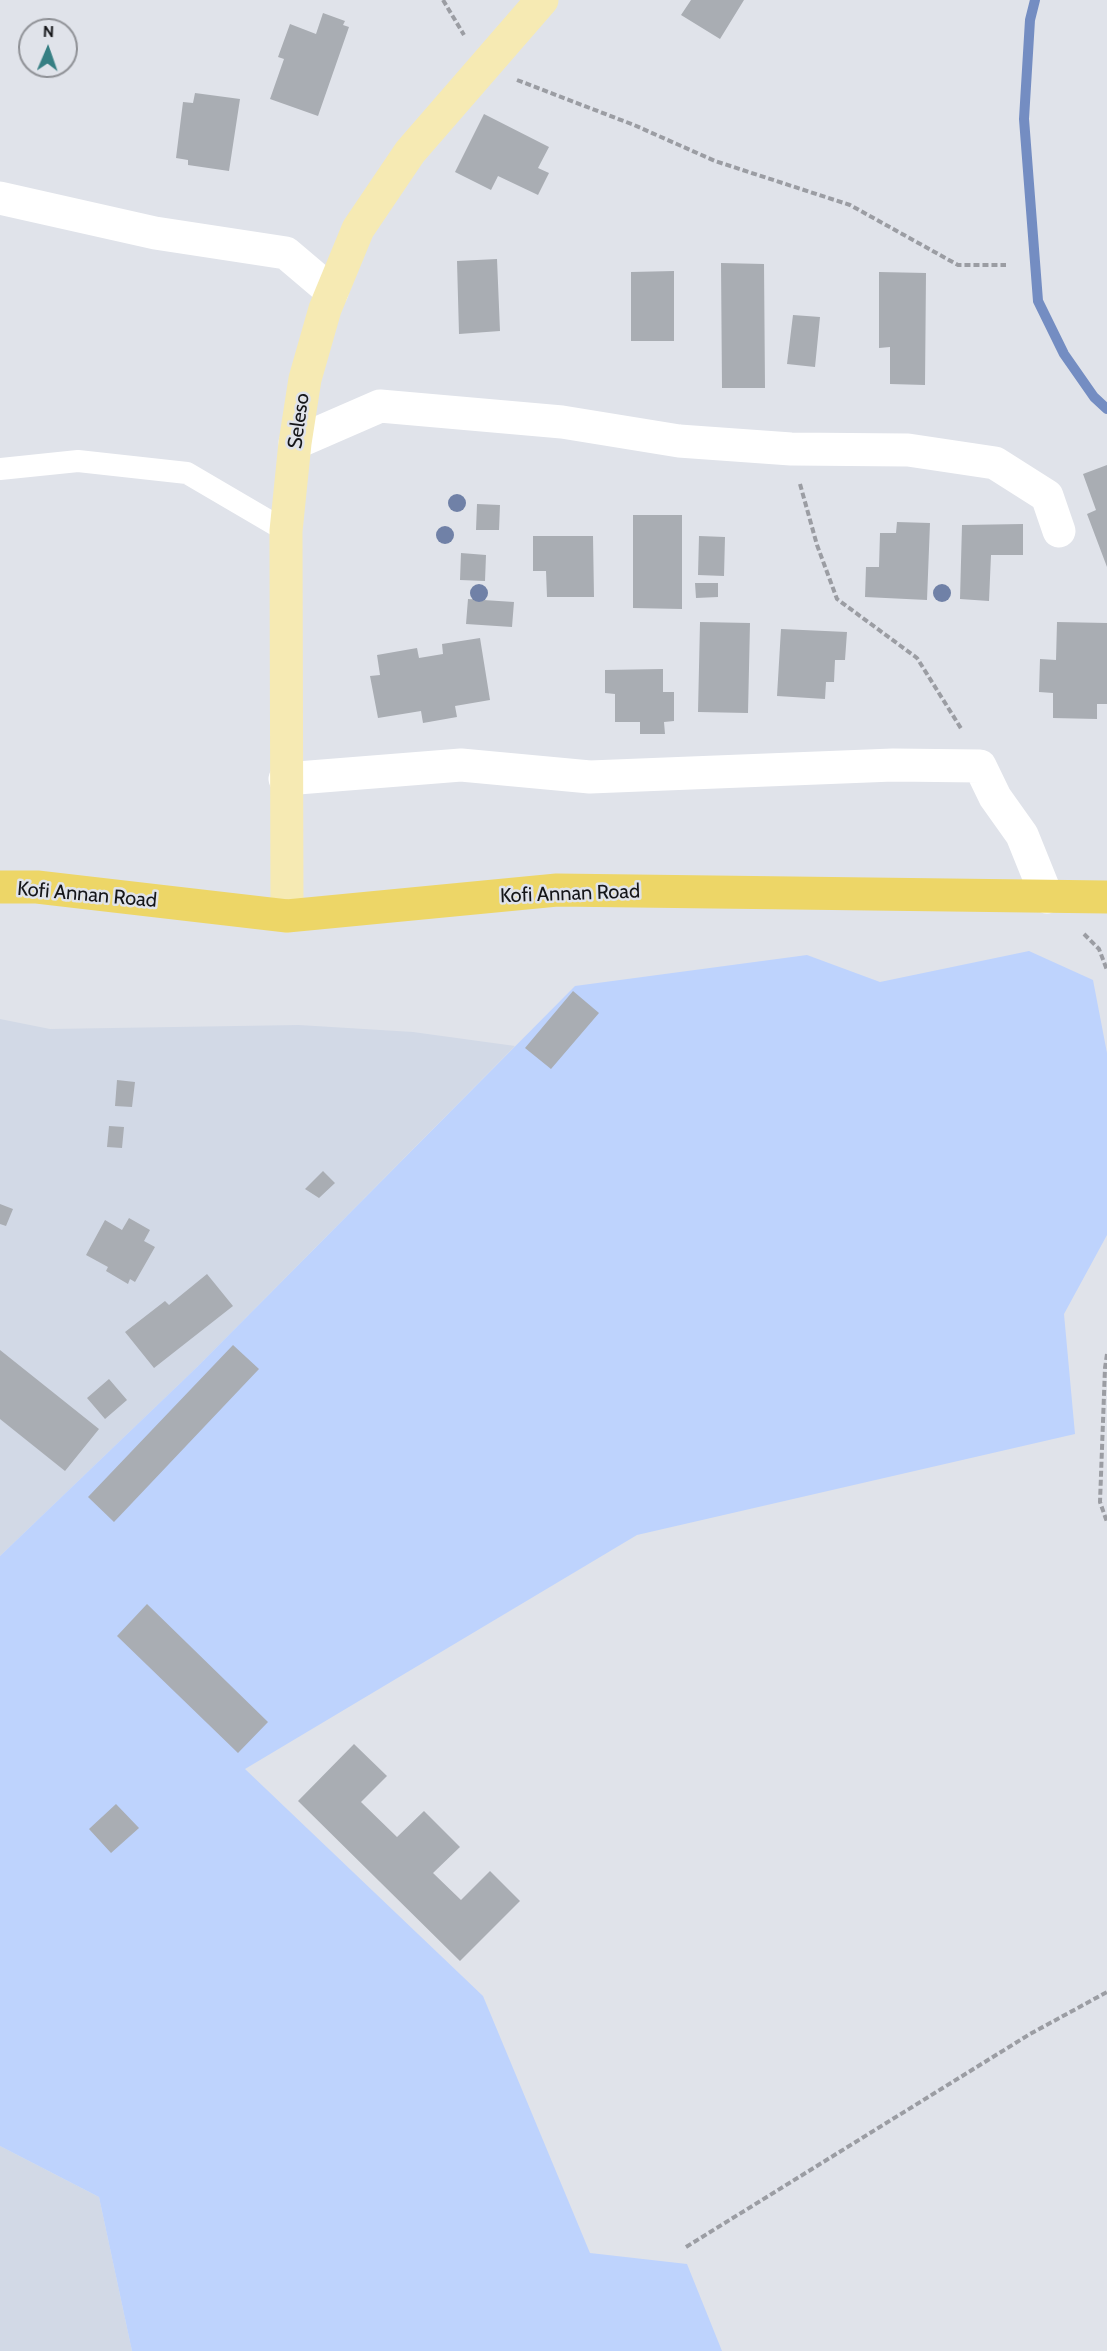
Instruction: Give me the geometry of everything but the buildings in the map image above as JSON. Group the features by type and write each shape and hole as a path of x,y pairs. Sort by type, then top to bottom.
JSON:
{"main road":[{"name":"Seleso","path":"287,916 286,531 295,443 305,380 325,309 358,229 410,152 542,0"},
{"name":"Kofi Annan Road","path":"0,887 37,887 287,916 557,890 1107,897"}],"street":[{"path":"0,198 155,232 286,253 332,292"},
{"path":"295,443 380,406 562,422 679,441 791,449 908,450 995,463 1047,496 1059,531"},
{"path":"285,779 461,765 590,777 893,765 980,766 995,797 1022,835 1047,897"}],"lane":[{"path":"0,469 78,461 187,473 286,531"}],"path":[{"path":"443,0 484,67 634,125 715,160 850,205 958,266 1006,265"},
{"path":"791,449 817,545 837,599 916,658 958,720 980,766"},
{"path":"1107,1354 1100,1502 1107,1522"},
{"path":"686,2247 1030,2034 1107,1992"}],"shaded area":[{"path":"1029,951 1093,980 1107,1053 1107,1235 1064,1314 1075,1434 637,1535 245,1769 483,1996 590,2253 687,2264 722,2351 132,2351 99,2197 0,2146 0,1556 197,1367 575,986 807,955 880,982"},
{"path":"0,1019 50,1029 299,1025 413,1032 515,1046 197,1367 0,1556"},
{"path":"0,2146 99,2197 132,2351 0,2351"}],"waterway":[{"path":"1035,0 1030,20 1024,119 1038,301 1064,354 1094,397 1107,409"}]}
